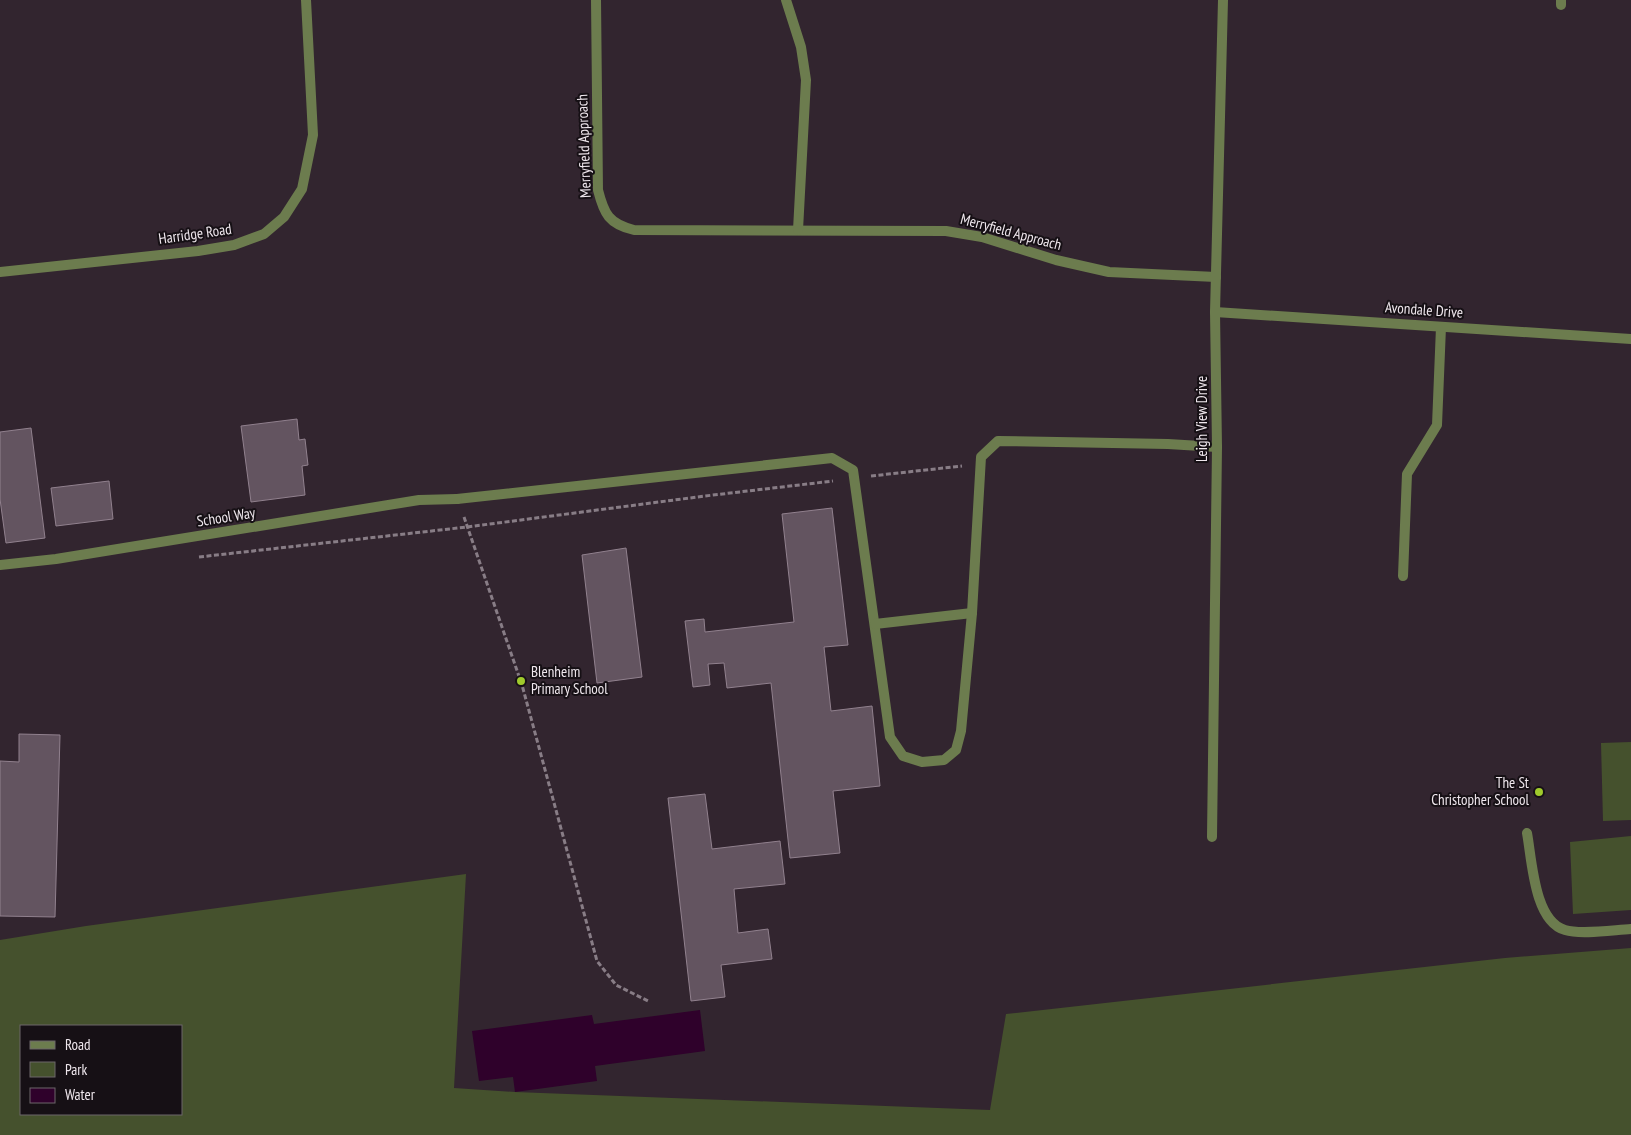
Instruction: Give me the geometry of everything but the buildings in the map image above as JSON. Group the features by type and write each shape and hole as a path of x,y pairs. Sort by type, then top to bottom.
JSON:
{"street":[{"name":"Harridge Road","path":"0,272 234,245 264,234 284,217 302,189 313,135 306,0"},
{"name":"Merryfield Approach","path":"596,0 598,190 602,207 610,219 621,227 634,230 946,231 982,237 1056,260 1109,272 1216,276"},
{"path":"786,0 801,47 806,80 798,230"},
{"name":"Leigh View Drive","path":"1212,837 1218,447 1215,312 1223,0"},
{"name":"Avondale Drive","path":"1215,312 1631,339"},
{"path":"1403,576 1407,474 1437,425 1441,326"},
{"path":"854,478 890,737 903,756 922,762 944,760 956,750 961,731 972,613 980,457 998,441 1168,444 1218,447"},
{"name":"School Way","path":"0,566 56,559 420,500 456,499 832,458 854,470 854,478"},
{"path":"875,624 972,613"},
{"path":"1527,833 1540,902 1554,926 1575,932 1631,929"}],"path":[{"path":"194,558 467,527 705,496 980,464"},
{"path":"456,499 522,685 597,961 616,985 650,1002"}],"green space":[{"path":"1631,742 1631,820 1603,821 1601,743"},
{"path":"1631,836 1631,910 1573,914 1570,842"},
{"path":"466,874 454,1088 990,1110 1006,1014 1505,958 1631,948 1631,1135 0,1135 0,940 86,926"}],"water":[{"path":"700,1010 705,1051 595,1066 597,1081 515,1092 513,1077 479,1081 472,1031 592,1015 594,1024"}],"place":[{"name":"Blenheim Primary School","path":"521,681"},
{"name":"The St Christopher School","path":"1539,792"}]}
